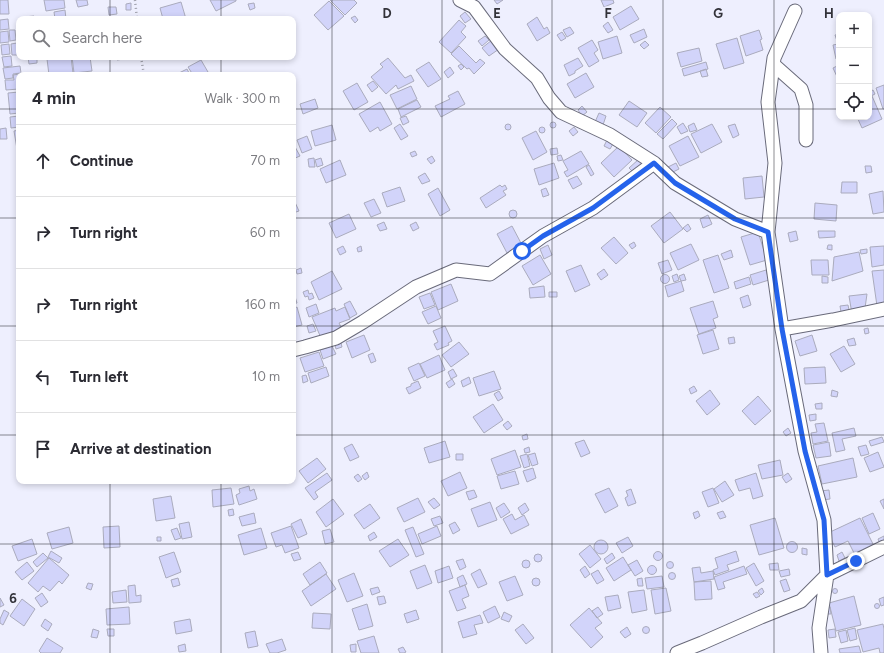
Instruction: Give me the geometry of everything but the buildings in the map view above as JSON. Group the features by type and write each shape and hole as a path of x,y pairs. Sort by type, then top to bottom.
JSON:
{"street":[{"path":"460,0 474,7 504,49 538,78 549,98 561,112 610,135 654,163 675,183 735,219 768,232"},
{"path":"795,11 774,58 768,102 775,163 768,232 782,329 805,451 824,520 827,575 819,628 821,653"},
{"path":"774,65 801,89 806,105 806,140"},
{"path":"296,349 336,338 416,287 456,270 490,274 543,236 593,208 654,163"},
{"path":"782,329 884,309"},
{"path":"677,653 800,601 827,575 884,547"}],"path":[{"path":"135,0 137,16"},
{"path":"142,60 144,72"}],"route":[{"path":"522,251 543,236 593,208 654,163 675,183 735,219 768,232 782,329 805,451 824,520 827,575 856,561"}]}
